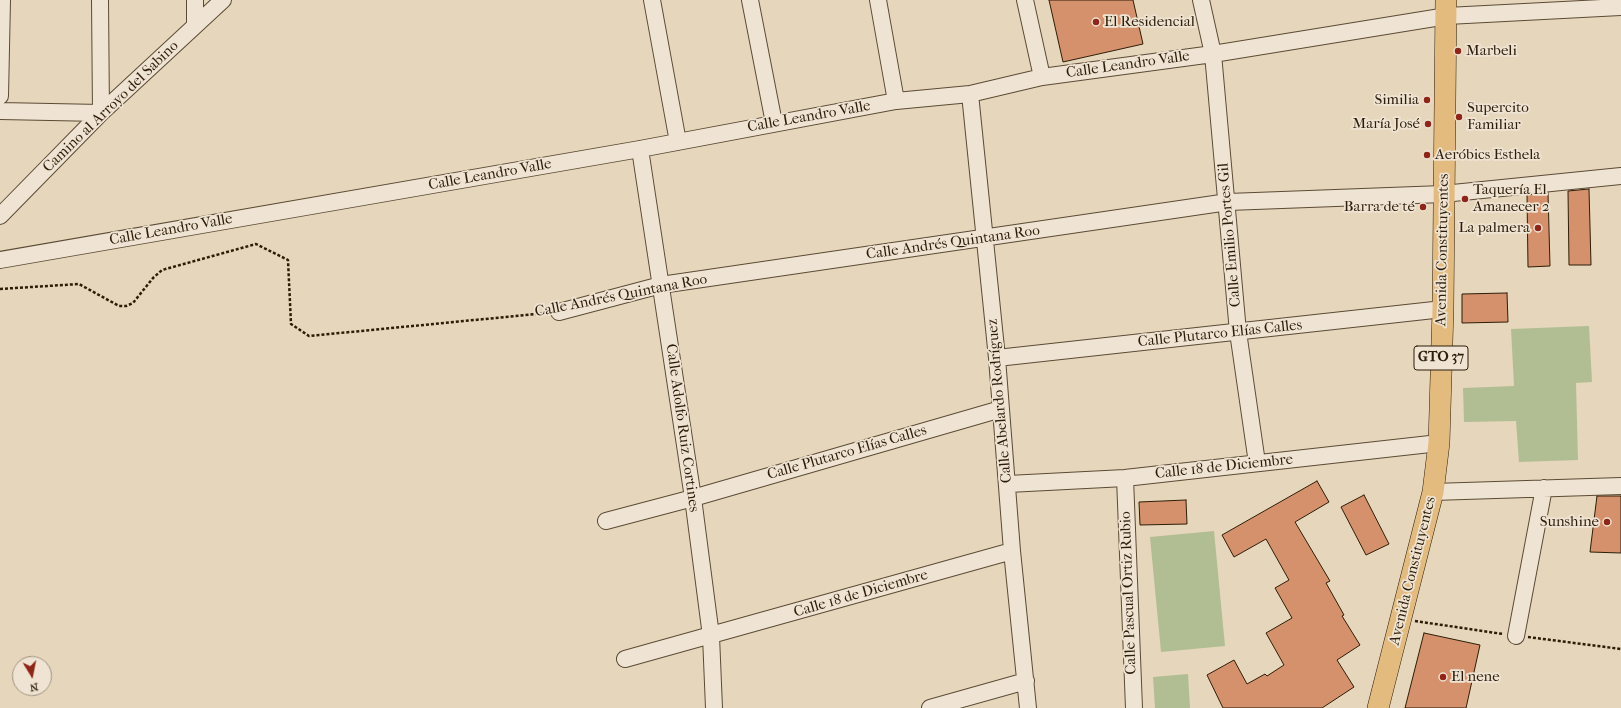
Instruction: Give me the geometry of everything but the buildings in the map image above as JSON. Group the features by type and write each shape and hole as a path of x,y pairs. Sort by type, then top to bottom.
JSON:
{"main road":[{"name":"Avenida Constituyentes","path":"1378,708 1433,492 1439,443 1447,8"}],"street":[{"path":"0,96 2,0"},
{"path":"0,111 101,113 100,0"},
{"path":"195,0 195,26"},
{"name":"Camino al Arroyo del Sabino","path":"0,216 101,113 223,0"},
{"path":"652,0 678,142"},
{"path":"750,0 774,123"},
{"path":"878,0 896,101"},
{"path":"1025,0 1042,77"},
{"name":"Calle Emilio Portes Gil","path":"1200,0 1213,54 1228,202 1238,332 1256,463"},
{"name":"Calle Leandro Valle","path":"0,260 640,149 896,101 970,94 1042,77 1213,54 1447,8 1621,7"},
{"name":"Calle Abelardo Rodríguez","path":"970,94 997,358 1000,408 1008,484 1012,552 1028,708"},
{"name":"Calle Adolfo Ruiz Cortines","path":"640,149 693,498 711,636 714,708"},
{"name":"Calle Andrés Quintana Roo","path":"559,312 661,285 1228,202 1443,194 1621,176"},
{"name":"Calle Plutarco Elías Calles","path":"997,358 1442,309"},
{"name":"Calle Plutarco Elías Calles","path":"606,521 693,498 1000,408"},
{"name":"Calle 18 de Diciembre","path":"1008,484 1125,478 1439,443"},
{"name":"Calle Pascual Ortiz Rubio","path":"1125,478 1134,708"},
{"path":"1433,492 1621,486"},
{"path":"1516,636 1544,488"},
{"name":"Calle 18 de Diciembre","path":"625,659 1012,552"},
{"path":"930,708 1026,681"}],"path":[{"name":"Calle Andrés Quintana Roo","path":"0,289 79,284 119,306 126,306 133,303 153,278 162,270 256,244 288,260 291,324 309,336 559,312"}],"green space":[{"path":"1589,326 1592,382 1576,383 1578,460 1519,462 1516,421 1464,422 1463,388 1514,386 1511,329"},
{"path":"1214,531 1225,646 1161,652 1150,537"},
{"path":"1188,674 1190,708 1155,708 1153,677"}],"place":[{"name":"El Residencial","path":"1096,22"},
{"name":"Marbeli","path":"1458,51"},
{"name":"Similia","path":"1427,100"},
{"name":"Supercito Familiar","path":"1459,117"},
{"name":"María José","path":"1428,124"},
{"name":"Aeróbics Esthela","path":"1427,155"},
{"name":"Taquería El Amanecer 2","path":"1465,199"},
{"name":"Barra de té","path":"1423,207"},
{"name":"La palmera","path":"1538,228"},
{"name":"Sunshine","path":"1607,522"},
{"name":"El nene","path":"1443,677"}]}
